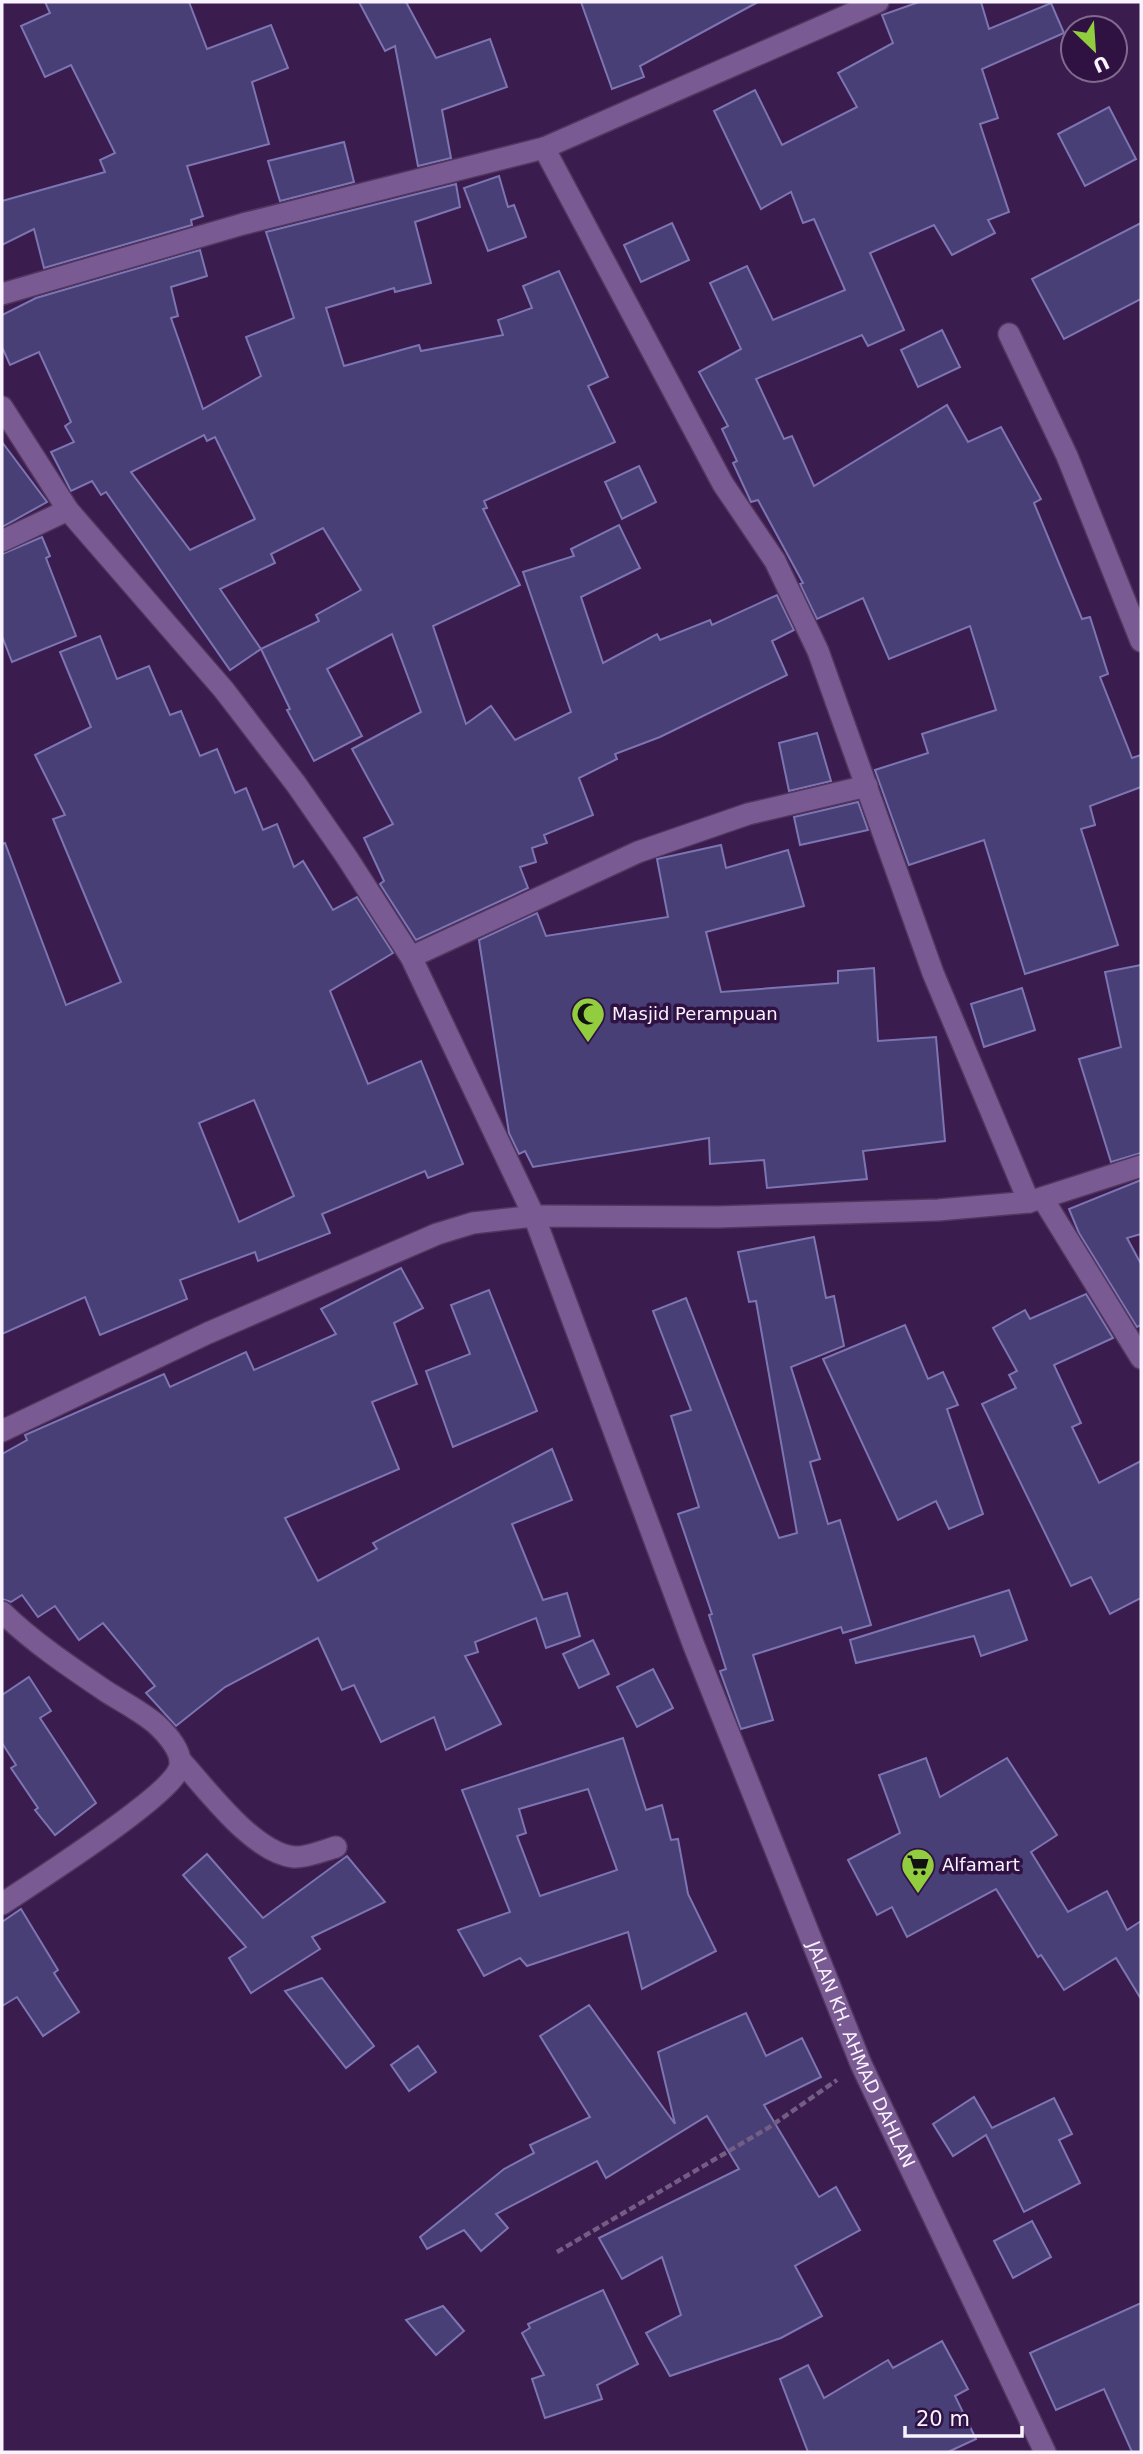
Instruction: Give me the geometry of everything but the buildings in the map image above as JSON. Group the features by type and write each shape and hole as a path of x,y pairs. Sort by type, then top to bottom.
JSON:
{"street":[{"path":"2,294 243,224 544,148 878,2"},
{"path":"544,148 723,484 775,561 818,651 933,973 1036,1201 1141,1358"},
{"path":"1009,334 1067,456 1141,641"},
{"name":"JALAN KH. AHMAD DAHLAN","path":"2,407 68,510 224,690 296,784 411,957 534,1216 694,1646 861,2064 1045,2452"},
{"path":"2,541 68,510"},
{"path":"411,957 638,852 748,814 867,786"},
{"path":"2,1431 208,1333 437,1234 473,1223 534,1216 717,1217 938,1210 1036,1201 1141,1166"},
{"path":"2,1612 26,1636 157,1724 176,1746 180,1760 179,1771 155,1796 80,1852 2,1904"},
{"path":"180,1760 234,1820 265,1845 295,1857 337,1847"}],"path":[{"path":"557,2252 768,2128 861,2064"}],"place":[{"name":"Masjid Perampuan","path":"588,1044"},
{"name":"Alfamart","path":"918,1895"}]}
